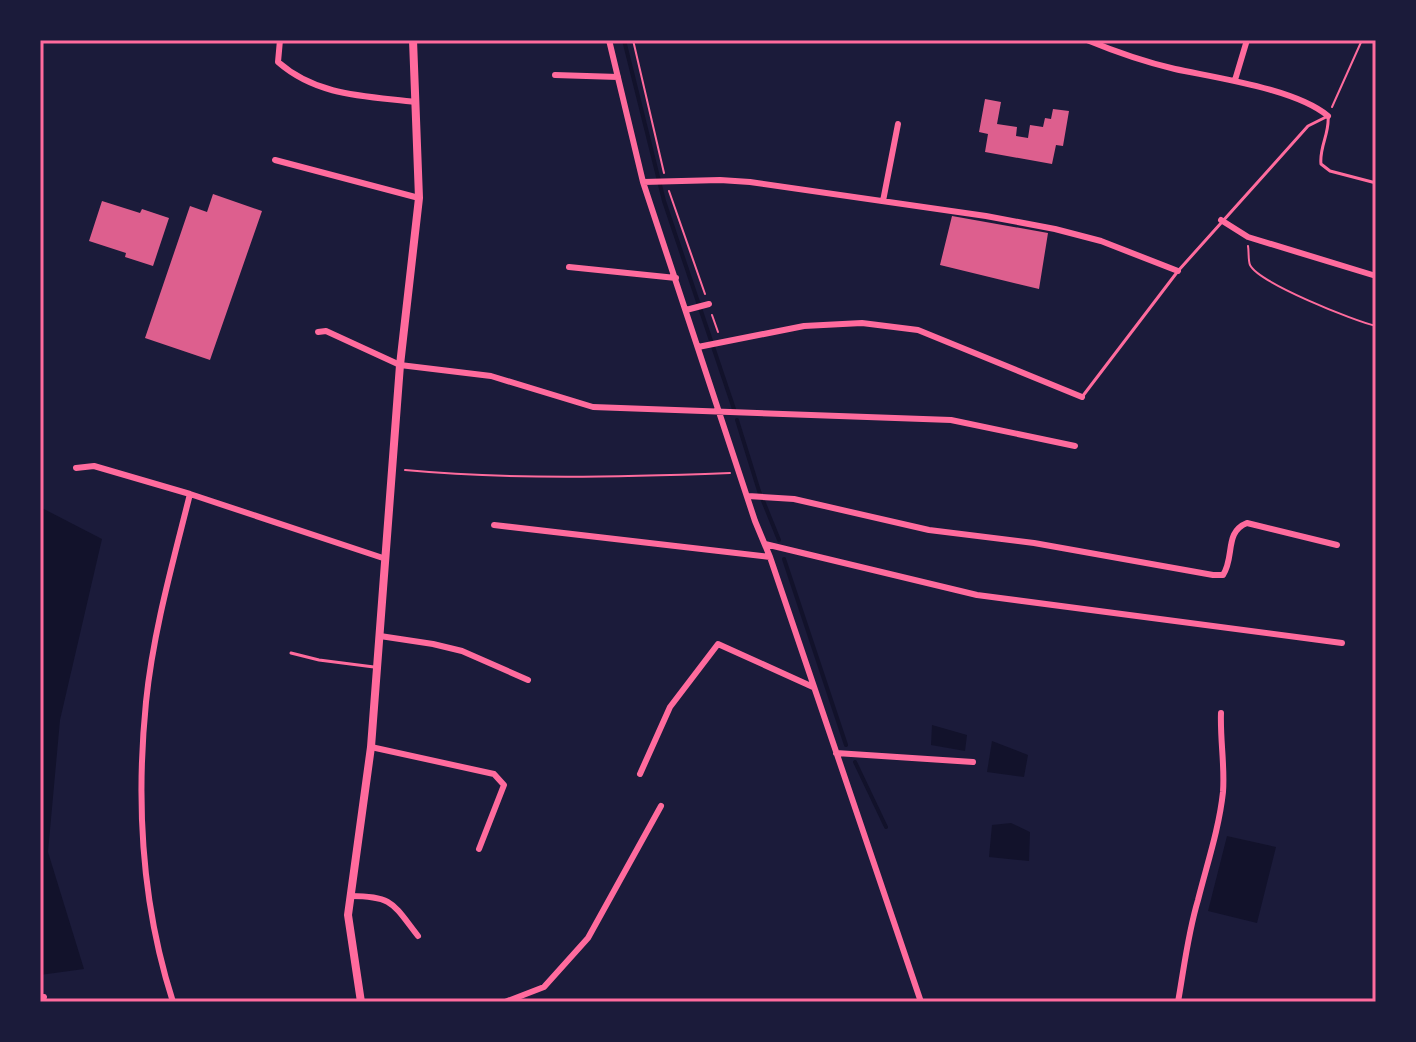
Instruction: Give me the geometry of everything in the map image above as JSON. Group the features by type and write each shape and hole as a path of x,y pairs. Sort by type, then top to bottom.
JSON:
{"street":[{"path":"280,40 278,62 331,92 416,102"},
{"path":"361,1002 348,915 371,747 400,365 419,198 413,40"},
{"path":"609,40 643,182 690,310 719,413 752,496 765,544 921,1002"},
{"path":"1087,40 1143,61 1235,80 1307,103 1328,116"},
{"path":"1235,80 1247,40"},
{"path":"555,75 618,77"},
{"path":"883,201 898,124"},
{"path":"275,160 419,198"},
{"path":"643,182 720,180 883,201 1055,229 1101,241 1178,271"},
{"path":"1221,220 1248,237 1376,276"},
{"path":"569,267 676,278"},
{"path":"690,310 706,305"},
{"path":"701,346 804,326 862,323 918,330 1082,397"},
{"path":"318,332 326,331 400,365 491,376 593,407 951,420 1075,446"},
{"path":"76,468 94,466 190,494 386,559"},
{"path":"173,1002 158,953 146,885 142,751 153,660 190,494"},
{"path":"752,496 794,499 929,530 1034,543 1213,575 1223,575 1228,568 1233,534 1239,526 1247,523 1337,545"},
{"path":"494,525 770,557"},
{"path":"765,544 977,595 1342,643"},
{"path":"380,636 462,651 528,680"},
{"path":"640,774 670,707 718,644 813,687"},
{"path":"1178,1002 1197,902 1209,864 1223,796 1221,713"},
{"path":"371,747 494,774 502,780 504,785 479,849"},
{"path":"836,753 973,762"},
{"path":"505,1002 544,987 588,938 661,806"},
{"path":"351,896 386,899 418,936"}],"lane":[{"path":"1082,397 1178,271 1308,126 1328,116 1329,127 1319,154 1321,164 1330,171 1376,183"},
{"path":"291,653 378,668"}],"path":[{"path":"1328,116 1362,40"},
{"path":"1248,237 1250,264 1263,278 1353,320 1376,326"},
{"path":"392,469 537,478 741,473"}],"shaded area":[{"path":"40,507 102,539 60,720 48,852 84,969 40,975"},
{"path":"932,725 967,735 965,751 931,745"},
{"path":"992,741 1028,755 1024,777 987,772"},
{"path":"1011,823 1030,832 1029,861 989,857 992,825"},
{"path":"1227,836 1276,847 1257,923 1208,911"}],"building":[{"path":"985,99 1001,102 997,124 1017,127 1016,136 1028,138 1030,125 1043,127 1045,118 1051,119 1053,109 1069,111 1063,146 1056,145 1052,164 985,152 988,134 979,132"},
{"path":"213,194 262,211 210,360 145,338 190,206 207,212"},
{"path":"102,201 169,218 153,266 89,241"},
{"path":"952,216 1048,233 1039,289 940,265"}],"waterway":[{"path":"624,40 664,201 734,409"},
{"path":"737,420 759,491 779,540"},
{"path":"784,559 846,745"},
{"path":"855,762 886,827"}]}
